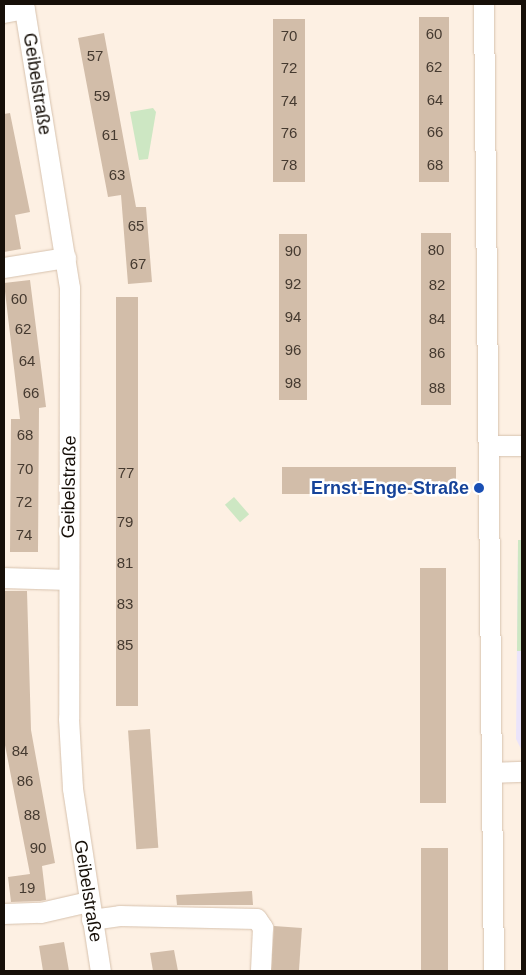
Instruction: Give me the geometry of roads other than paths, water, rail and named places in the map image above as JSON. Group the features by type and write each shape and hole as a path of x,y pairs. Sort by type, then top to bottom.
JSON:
{"street":[{"path":"484,4 494,971"},
{"path":"4,13 25,6"},
{"name":"Geibelstraße","path":"25,6 66,258 70,319 68,580 73,789 101,971"},
{"path":"4,268 66,258"},
{"path":"489,446 522,446"},
{"path":"4,578 68,580"},
{"path":"492,773 522,772"},
{"path":"4,914 91,911 120,916 257,920 263,928 262,971"}],"place":[{"name":"Ernst-Enge-Straße","path":"479,488"}]}
